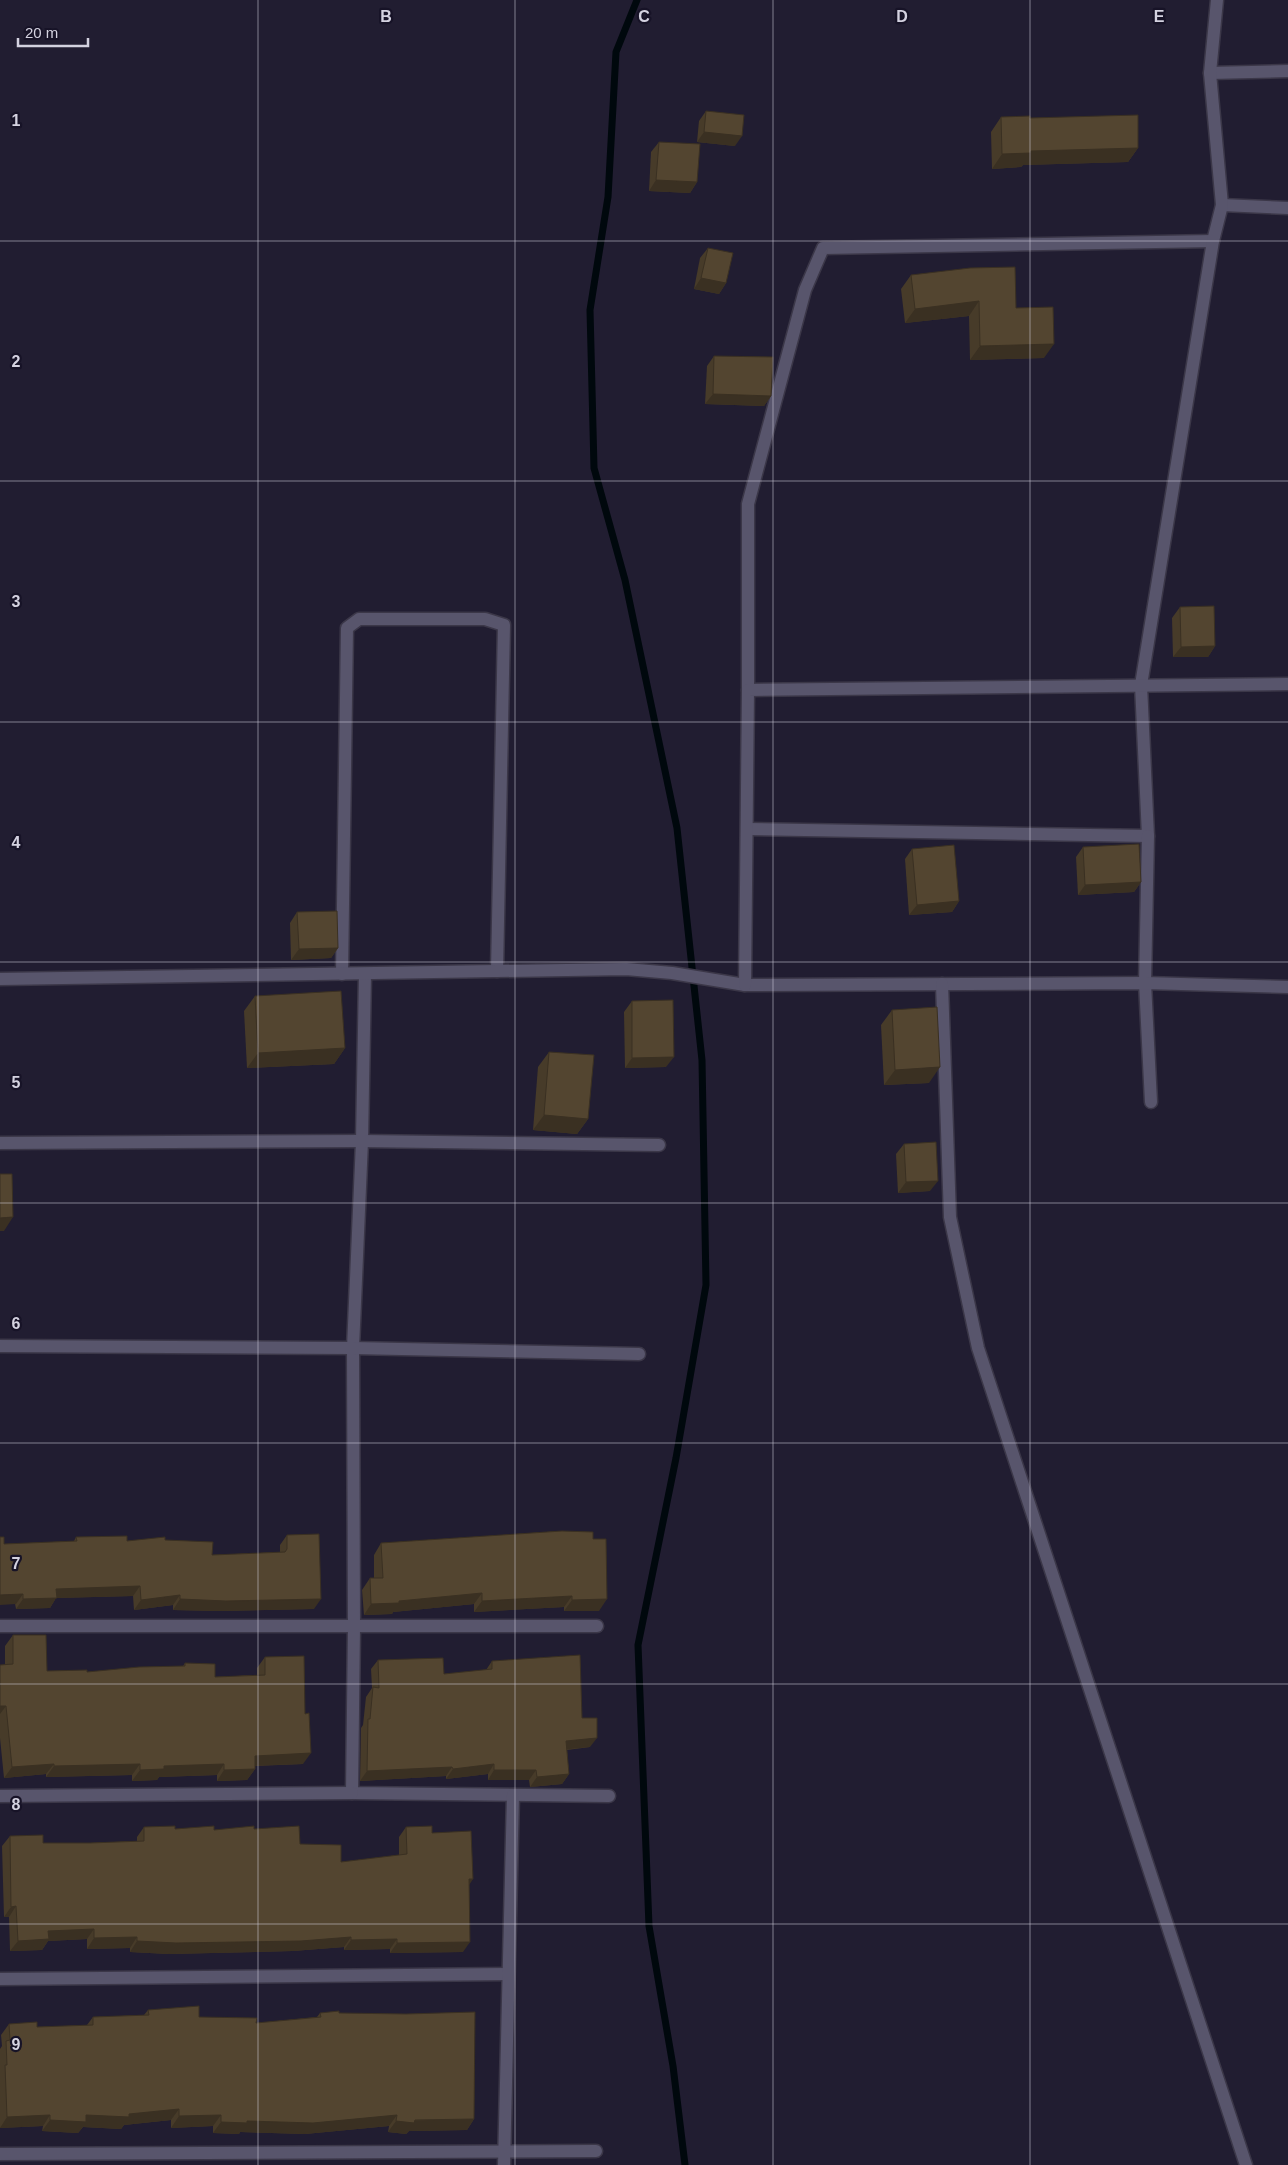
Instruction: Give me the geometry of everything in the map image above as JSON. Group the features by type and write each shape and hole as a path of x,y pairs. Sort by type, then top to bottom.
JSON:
{"street":[{"path":"1151,1102 1145,983 1148,836 1141,685 1213,241 1222,205 1210,73 1217,0"},
{"path":"1210,73 1288,71"},
{"path":"1222,205 1288,208"},
{"path":"745,985 748,829 748,504 805,290 822,248 1213,241"},
{"path":"342,974 347,628 359,619 485,618 504,625 497,971"},
{"path":"748,690 1288,684"},
{"path":"748,829 1148,836"},
{"path":"0,979 626,969 672,973 745,985 1145,983 1288,987"},
{"path":"352,1793 354,1627 353,1348 362,1141 365,974"},
{"path":"942,984 950,1217 978,1348 1246,2165"},
{"path":"0,1144 362,1141 659,1145"},
{"path":"0,1346 353,1348 638,1354"},
{"path":"0,1626 598,1626"},
{"path":"0,1796 352,1793 608,1796"},
{"path":"504,2165 512,1795"},
{"path":"0,1979 508,1974"},
{"path":"0,2154 596,2151"}],"building":[{"path":"706,111 744,115 742,136 704,132"},
{"path":"1138,115 1138,148 1031,151 1031,153 1002,154 1001,117"},
{"path":"659,142 700,144 697,182 656,180"},
{"path":"708,248 733,253 726,283 701,278"},
{"path":"1015,267 1016,308 1053,307 1054,344 980,346 979,301 915,309 911,275 970,268"},
{"path":"714,356 773,357 771,396 713,394"},
{"path":"1214,606 1215,646 1181,647 1180,607"},
{"path":"1139,844 1141,882 1085,885 1083,847"},
{"path":"954,845 959,901 917,905 912,849"},
{"path":"337,911 338,948 299,949 297,912"},
{"path":"341,991 345,1048 258,1053 255,996"},
{"path":"673,1000 674,1057 632,1058 632,1001"},
{"path":"937,1007 940,1067 895,1070 892,1010"},
{"path":"549,1052 594,1055 588,1119 544,1115"},
{"path":"936,1142 938,1181 906,1182 904,1144"},
{"path":"0,1174 12,1174 13,1217 0,1218"},
{"path":"562,1531 593,1532 593,1539 606,1539 607,1599 572,1600 572,1596 482,1601 482,1593 399,1601 399,1603 371,1604 370,1578 383,1578 381,1543"},
{"path":"319,1534 321,1599 226,1601 180,1599 180,1595 141,1600 140,1586 56,1589 57,1598 23,1599 23,1594 0,1595 0,1537 4,1537 4,1544 77,1541 76,1537 127,1536 127,1541 165,1537 165,1540 213,1542 212,1555 285,1552 287,1549 287,1535"},
{"path":"13,1635 46,1635 47,1671 87,1670 87,1672 139,1667 185,1666 185,1663 215,1664 215,1677 265,1675 265,1657 304,1656 305,1714 309,1713 311,1753 255,1756 255,1769 224,1770 224,1764 164,1766 164,1769 140,1770 140,1764 54,1766 54,1764 12,1767 6,1706 0,1706 0,1665 13,1664"},
{"path":"580,1655 582,1718 597,1718 597,1738 566,1741 569,1774 537,1777 536,1770 494,1770 494,1764 453,1769 452,1767 367,1771 368,1719 370,1719 373,1687 379,1688 378,1660 443,1658 444,1674 492,1669 492,1661"},
{"path":"175,1826 175,1829 214,1826 214,1830 254,1826 254,1829 299,1826 300,1844 341,1845 341,1862 407,1854 406,1827 432,1826 432,1833 471,1831 473,1879 469,1879 470,1942 397,1943 397,1939 351,1940 351,1937 301,1941 176,1943 137,1941 137,1937 94,1938 94,1929 48,1931 49,1939 18,1941 16,1906 11,1907 10,1836 43,1835 43,1843 144,1841 144,1827"},
{"path":"199,2006 199,2017 257,2018 256,2023 321,2017 320,2013 339,2011 339,2013 406,2014 475,2012 474,2119 415,2120 414,2123 396,2121 397,2115 313,2123 247,2121 247,2123 221,2122 221,2115 179,2116 179,2109 129,2114 129,2117 86,2115 86,2122 50,2120 50,2115 7,2117 5,2065 7,2065 6,2041 10,2040 9,2024 37,2022 37,2027 93,2025 93,2017 149,2015 148,2010"}],"waterway":[{"path":"637,0 616,52 608,197 590,310 594,468 625,580 677,828 702,1060 706,1285 676,1458 638,1645 649,1926 673,2066 685,2165"}]}
